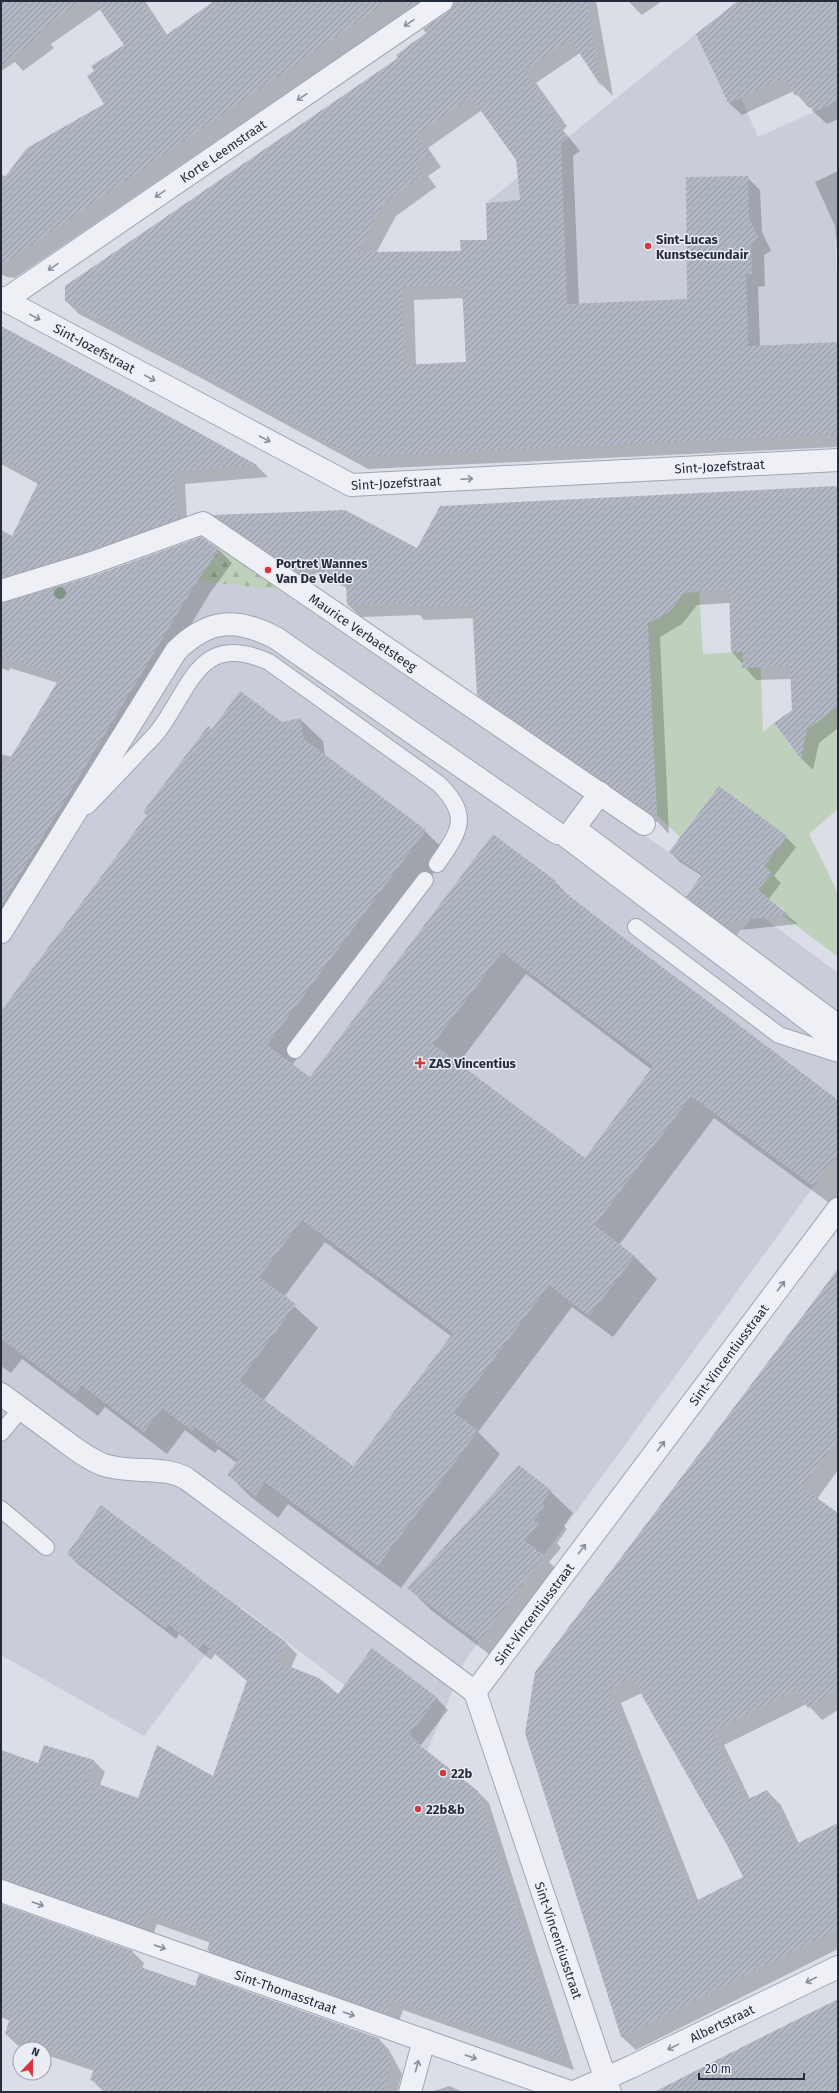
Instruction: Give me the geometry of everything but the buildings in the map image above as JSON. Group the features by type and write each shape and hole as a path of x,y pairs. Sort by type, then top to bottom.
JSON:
{"street":[{"name":"Korte Leemstraat","path":"3,299 442,1"},
{"name":"Sint-Jozefstraat","path":"3,299 351,485 838,460"},
{"name":"Maurice Verbaetsteeg","path":"1,591 89,564 203,524 600,793"},
{"path":"1,932 176,651 190,638 205,628 221,624 240,624 258,628 276,638 557,833"},
{"path":"644,824 600,793 574,828 838,1026"},
{"name":"Sint-Vincentiusstraat","path":"608,2086 475,1692 838,1209"},
{"path":"1,1394 75,1448 104,1465 133,1471 178,1474 187,1479 475,1692"},
{"name":"Sint-Thomasstraat","path":"1,1891 570,2092"},
{"name":"Albertstraat","path":"608,2086 838,1967"},
{"path":"410,2092 424,2040"},
{"path":"574,2092 608,2086"}],"lane":[{"path":"66,829 158,731 196,672 209,660 223,653 240,653 253,655 269,662 439,784 451,796 458,809 460,824 453,841 437,864"},
{"path":"557,833 838,1046"},
{"path":"296,1050 425,880"},
{"path":"636,927 779,1035 838,1054"},
{"path":"1,1433 21,1409"},
{"path":"1,1509 46,1547"}],"shaded area":[{"name":"Sint-Lucas Kunstsecundair","path":"696,34 728,103 741,98 758,137 838,101 838,238 835,239 838,290 838,434 407,454 404,365 466,362 460,240 487,240 486,203"},
{"name":"ZAS Vincentius","path":"221,548 694,869 703,873 684,900 735,940 756,912 838,973 838,1153 587,1497 466,1659 427,1751 409,1734 241,1607 144,1736 1,1655 1,906 197,581"}],"green space":[{"path":"221,548 283,590 197,581"},
{"path":"699,592 703,654 760,651 763,732 774,723 791,746 797,747 803,733 836,707 838,710 838,809 809,834 838,893 838,957 781,914 784,910 758,890 772,873 764,866 786,836 719,786 680,837 657,815 647,617 669,611 676,604 682,593"}],"place":[{"name":"Sint-Lucas Kunstsecundair","path":"648,246"},
{"name":"Portret Wannes Van De Velde","path":"268,570"},
{"name":"ZAS Vincentius","path":"420,1063"},
{"name":"22b","path":"443,1773"},
{"name":"22b&b","path":"418,1809"}]}
